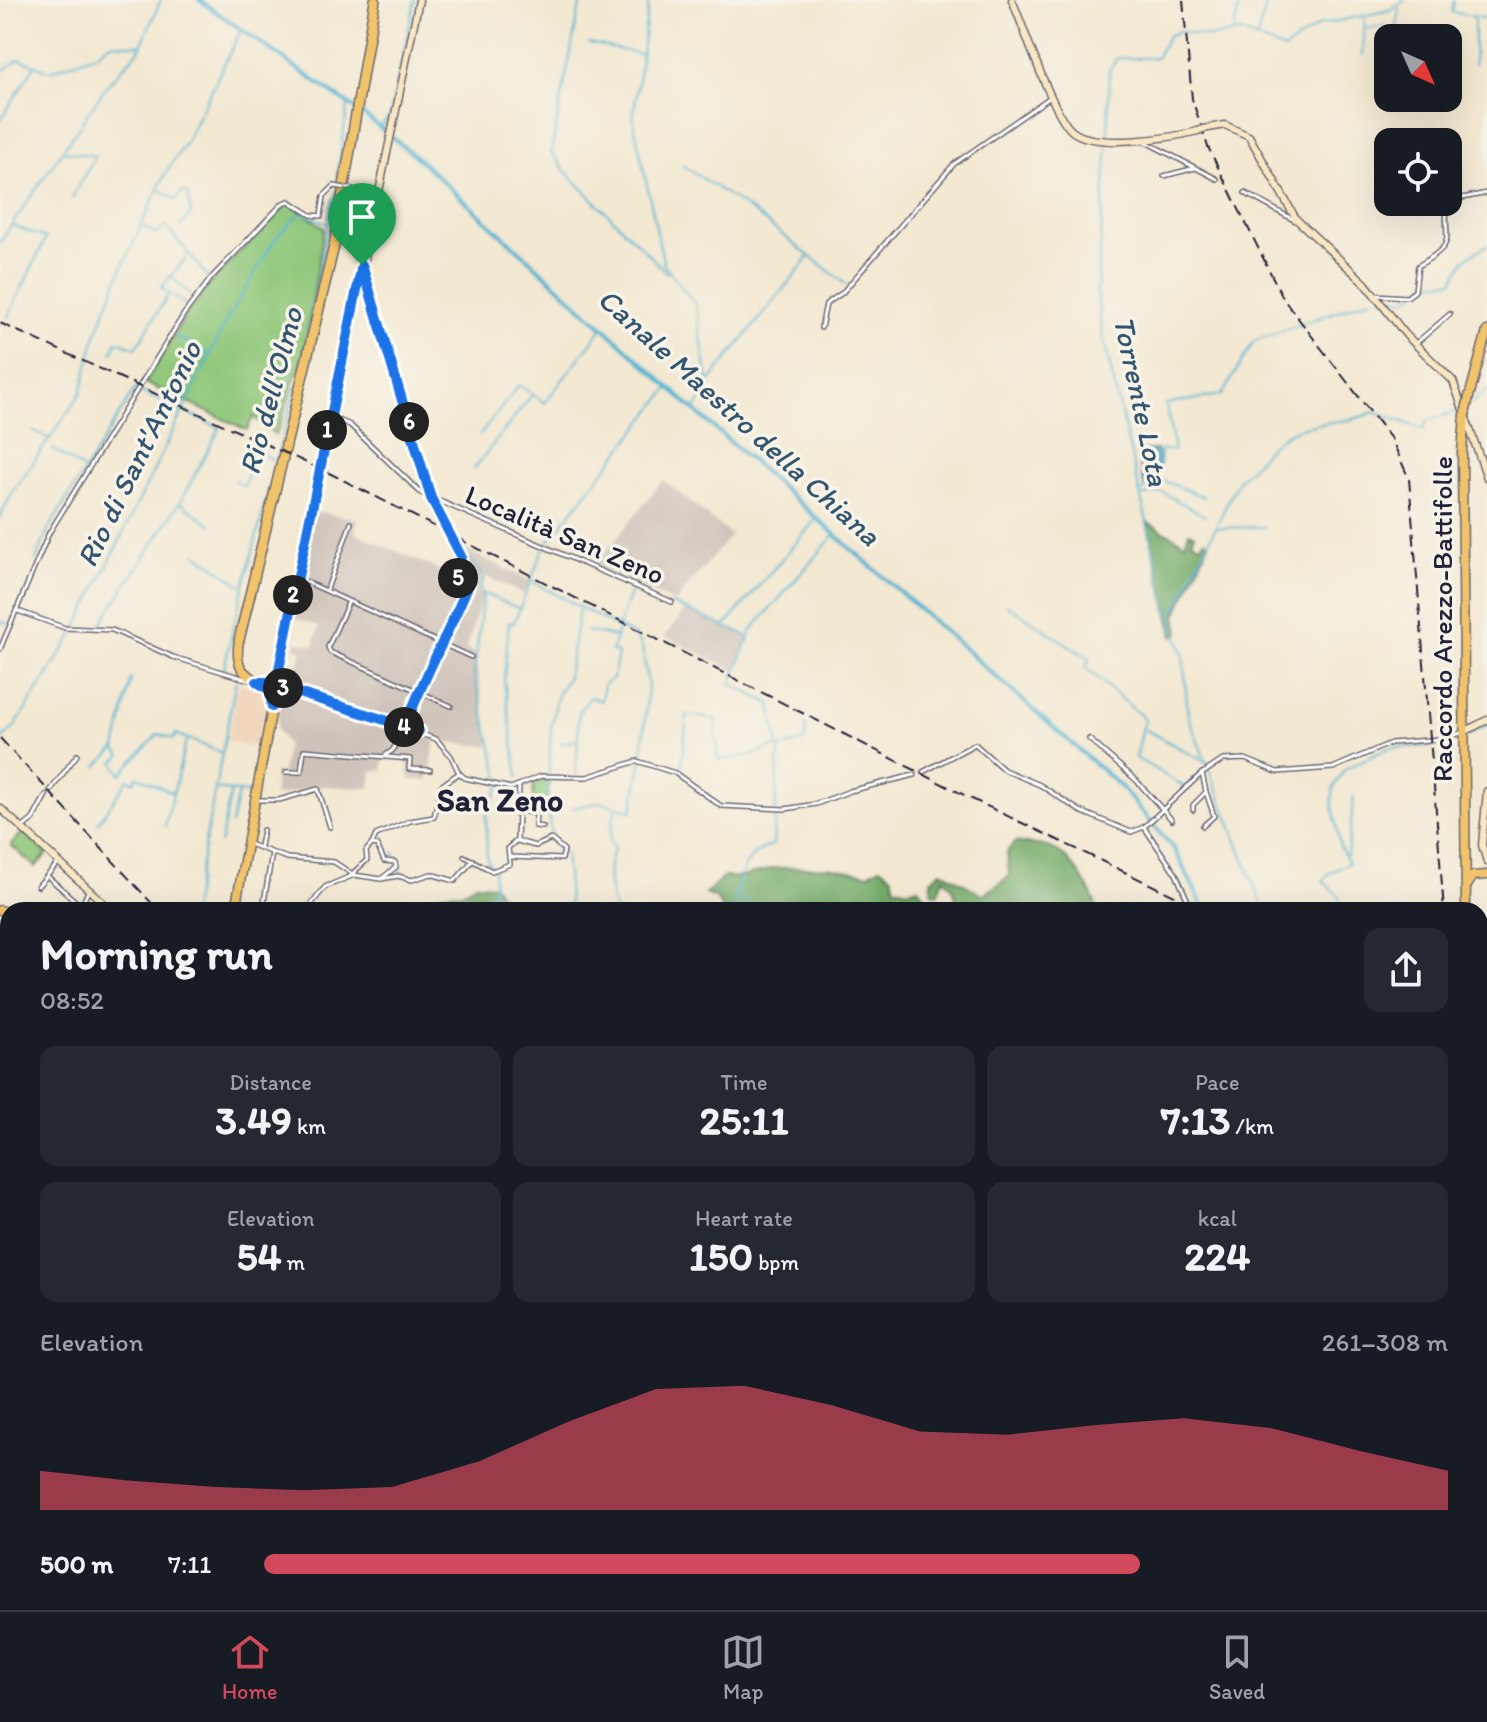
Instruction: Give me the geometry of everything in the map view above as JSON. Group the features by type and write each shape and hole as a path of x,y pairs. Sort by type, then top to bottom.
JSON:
{"highway":[{"path":"239,640 313,345 333,246 374,0"}],"main road":[{"path":"263,683 278,674 419,0"},
{"path":"1012,0 1067,126 1081,137 1168,138 1225,125 1249,136 1299,222 1378,297 1415,344 1457,388 1487,478"},
{"name":"Raccordo Arezzo-Battifolle","path":"1466,902 1462,452 1465,415 1487,331"},
{"path":"236,902 272,707 270,690 237,662 239,640"},
{"path":"263,683 272,707"},
{"path":"1466,731 1487,720"},
{"path":"1487,791 1482,845 1487,862"},
{"path":"0,808 102,902"},
{"path":"1466,895 1470,878 1487,875"}],"street":[{"path":"821,328 826,304 842,293 954,164 1053,97"},
{"path":"1139,139 1217,179"},
{"path":"1164,176 1195,168"},
{"path":"0,649 49,533 184,314 212,277 283,203 289,201 311,215 321,216 324,196 334,186 351,189 356,203 345,227 345,238 362,265 431,498 461,556 458,578 467,584 400,736 393,750 384,755"},
{"path":"1245,193 1299,222"},
{"path":"1462,198 1487,193"},
{"path":"1378,297 1407,297 1415,291 1418,266 1439,255 1446,245 1447,216"},
{"path":"1415,344 1450,314"},
{"name":"Località San Zeno","path":"330,418 350,425 412,488 672,602"},
{"path":"327,589 346,547 351,523"},
{"path":"297,578 471,657"},
{"path":"348,603 328,647 330,652 451,706"},
{"path":"18,611 65,628 112,630 173,657 419,731 436,739 451,756 459,773 493,786 511,788 541,776 587,777 637,761 671,771 721,806 785,809 816,804 850,791 890,784 914,775"},
{"path":"378,718 400,736"},
{"path":"400,736 419,731"},
{"path":"923,772 975,744 1004,770 1040,785 1080,811 1131,832 1145,826 1162,812 1202,773 1233,758 1277,772 1333,768 1391,743 1453,737 1466,731"},
{"path":"1089,739 1136,780 1172,820"},
{"path":"286,772 301,772 304,750 395,756 410,759 409,769 430,770"},
{"path":"393,750 395,756"},
{"path":"50,791 77,755"},
{"path":"313,902 325,887 353,874 366,862 366,851 376,835 384,830 434,817 441,786 459,773"},
{"path":"1202,773 1214,816 1203,826"},
{"path":"517,841 518,785"},
{"path":"253,800 279,800 318,789 330,827"},
{"path":"1193,810 1193,805 1206,792"},
{"path":"22,828 33,819 46,795"},
{"path":"517,810 536,814 535,826 543,827"},
{"path":"1145,826 1176,874 1188,902"},
{"path":"260,846 263,830"},
{"path":"464,856 492,871 509,865 509,857 509,844 517,841 536,846 554,841 564,850 562,859 509,857"},
{"path":"245,844 260,846 287,858 334,862 353,874 381,879 398,876 412,880 431,874 455,881 473,859"},
{"path":"372,844 377,845 385,863 397,864 381,879"},
{"path":"264,902 272,851"},
{"path":"38,886 59,862"},
{"path":"47,876 75,902"},
{"path":"83,902 88,890"}],"shaded area":[{"path":"663,480 731,535 675,602 594,567"},
{"path":"314,511 357,519 355,533 455,577 463,562 462,548 530,581 523,594 483,575 476,591 483,595 466,649 474,653 490,746 435,741 429,781 410,780 407,759 384,759 383,770 372,771 370,788 324,786 274,796 275,772 282,772 287,745 277,729 283,659 298,665 302,651 295,647 297,642 314,645 319,626 291,617"},
{"path":"685,611 749,637 735,671 665,636"},
{"path":"239,683 262,687 269,696 258,748 227,741"}],"green space":[{"path":"289,202 324,228 304,351 276,435 253,417 247,430 145,383 186,315 214,279"},
{"path":"1147,522 1185,543 1189,532 1195,535 1192,541 1201,545 1204,540 1209,543 1176,615 1179,633 1173,636"},
{"path":"534,780 549,781 547,812 532,811"},
{"path":"23,832 47,854 35,867 11,845"},
{"path":"1015,842 1044,846 1060,853 1080,875 1094,902 957,902 952,887 943,878 938,894 932,892 931,880 941,871 984,895 1009,876 1007,852"},
{"path":"829,867 868,874 880,867 892,876 895,887 909,890 918,887 930,902 718,902 705,894 724,877 741,877 775,868"},
{"path":"475,884 494,885 500,895 499,902 438,902 441,893 462,892"}],"water":[{"path":"1157,450 1159,467 1144,485 1137,451"}],"waterway":[{"path":"0,242 108,84 139,50 161,0"},
{"name":"Canale Maestro della Chiana","path":"199,0 364,115 414,155 694,410 1121,787 1174,849 1201,902"},
{"path":"379,128 390,116 415,0"},
{"path":"581,0 551,152 566,172 667,273"},
{"path":"649,0 633,119 664,265 696,305 709,388 694,410"},
{"path":"1234,30 1240,0"},
{"path":"1257,37 1268,0"},
{"name":"Torrente Lota","path":"1108,136 1109,70 1117,58 1156,58 1168,36 1179,31 1210,37 1240,32 1284,50 1319,25 1390,10 1405,0"},
{"path":"1454,0 1452,12 1487,19"},
{"path":"1397,24 1399,7"},
{"path":"1363,55 1365,18"},
{"path":"1474,18 1474,64"},
{"path":"1368,29 1374,28"},
{"path":"0,517 12,493 81,393 97,331 124,263 166,172 185,144 241,30"},
{"path":"0,72 20,59 50,71 95,55 110,43 140,45"},
{"path":"589,43 640,54"},
{"path":"0,121 35,65"},
{"name":"Rio dell'Olmo","path":"309,331 331,206 339,187 337,173 348,106"},
{"name":"Torrente Lota","path":"1108,143 1097,291 1102,333 1167,607 1183,653 1188,716 1261,902"},
{"path":"64,151 95,156 72,198"},
{"path":"682,165 753,212 848,286"},
{"path":"160,190 176,200 183,191 188,194 191,214 180,226"},
{"name":"Rio di Sant'Antonio","path":"0,741 14,728 76,630 227,320 277,236 301,212 328,224"},
{"path":"143,226 157,235 165,225 207,276"},
{"path":"8,317 46,238 13,226"},
{"path":"1381,298 1410,298 1426,283 1453,281 1465,259 1487,245"},
{"path":"187,257 161,288 188,306"},
{"path":"708,383 809,257"},
{"path":"172,277 191,295"},
{"path":"112,353 117,341 136,348 169,293"},
{"path":"1142,492 1160,469 1161,450 1174,450 1166,404 1222,395 1254,341 1374,298"},
{"path":"480,435 519,385 545,403 603,327"},
{"path":"175,336 210,355"},
{"path":"518,777 504,680 509,622 514,623 544,547 670,387"},
{"name":"Rio dell'Olmo","path":"234,674 224,669 295,388"},
{"path":"36,560 48,530 135,389 220,428 180,502 101,624"},
{"path":"1472,403 1487,390"},
{"path":"473,470 532,395"},
{"path":"1171,619 1239,479 1279,439 1305,427 1374,412 1423,429 1427,421 1460,410"},
{"path":"34,431 49,439"},
{"path":"247,442 273,461"},
{"path":"234,480 244,486 255,448"},
{"path":"53,449 84,470"},
{"path":"1156,478 1204,497"},
{"path":"1143,496 1162,492 1205,516"},
{"path":"181,503 211,525"},
{"path":"725,626 817,518"},
{"path":"1218,528 1264,527"},
{"path":"735,902 747,862 762,849 773,845 779,752 771,704 731,684 752,630 835,534"},
{"path":"195,553 241,585"},
{"path":"468,556 484,578 479,590 483,593 474,676 501,783 486,815 487,860 494,870 493,902"},
{"path":"531,581 636,637 642,647 648,685 642,758 632,811 600,802 572,808"},
{"path":"618,627 633,586"},
{"path":"484,594 518,608"},
{"path":"672,604 747,636"},
{"path":"1007,605 1090,659 1085,667 1145,719 1136,758 1185,787"},
{"path":"552,837 547,806 551,729 558,693 568,677 579,610"},
{"path":"0,622 7,623"},
{"path":"576,775 579,712 590,697 601,701 604,684 613,678 618,653 612,651 618,630"},
{"path":"586,631 616,637"},
{"path":"131,679 116,749 121,756 114,762 121,774 158,734 174,739 176,734 222,753"},
{"name":"Rio dell'Olmo","path":"194,902 236,680"},
{"path":"681,771 687,715 715,719 718,760 752,755 776,746"},
{"path":"779,748 805,741 806,725"},
{"path":"1467,736 1487,725"},
{"path":"1146,730 1207,763"},
{"path":"1339,902 1339,896 1323,881 1329,873 1349,863 1340,847 1332,801 1334,787 1345,769 1388,748 1432,746 1461,738"},
{"path":"562,743 577,740"},
{"path":"165,826 186,741"},
{"path":"97,766 116,748"},
{"path":"98,823 128,779 134,782 137,776 171,792"},
{"path":"216,789 253,794"},
{"path":"220,844 231,791"},
{"path":"231,824 238,793"},
{"path":"1347,855 1354,797"},
{"path":"613,902 608,872 614,850 610,839 615,809"},
{"path":"549,812 561,810"},
{"path":"557,846 565,853 569,902"},
{"path":"394,852 401,874"},
{"path":"737,892 745,902"}],"railway":[{"path":"1183,0 1192,99 1208,147 1284,300 1392,440 1409,479 1443,902"},
{"path":"0,323 329,473 972,799 1187,902"},
{"path":"0,738 151,902"}],"district":[{"name":"San Zeno","path":"500,800"}],"route":[{"path":"362,265 278,674 272,682 257,682 270,690 272,707 276,686 404,726 419,731 402,735 404,726 468,586 458,578 461,556 431,498 362,265"}]}
